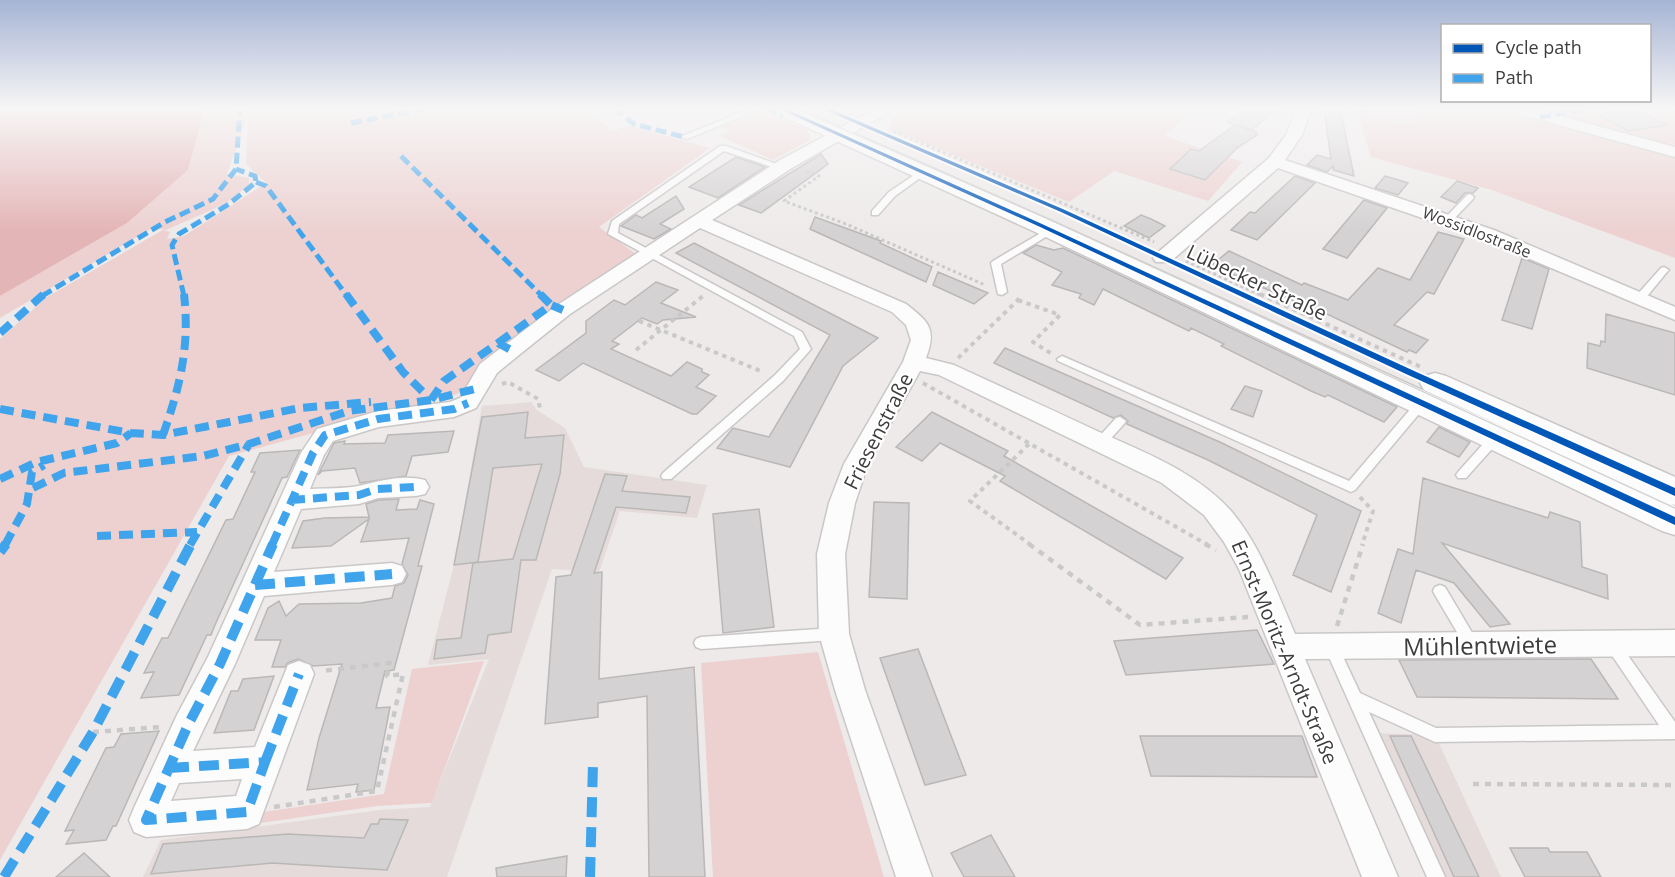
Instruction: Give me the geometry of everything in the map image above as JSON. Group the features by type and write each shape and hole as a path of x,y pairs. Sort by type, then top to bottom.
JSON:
{"street":[{"path":"299,674 247,812 146,820 188,725 220,664 291,500 313,453 325,435 378,419 454,409 472,396 488,369 563,310 699,221 820,149"},
{"name":"Lübecker Straße","path":"883,149 923,173 1062,216 1423,402 1675,521"},
{"name":"Lübecker Straße","path":"899,149 1166,256 1675,492"},
{"path":"1166,256 1275,162 1284,149"},
{"name":"Wossidlostraße","path":"1275,162 1487,234 1675,314"},
{"name":"Friesenstraße","path":"699,221 899,308 916,322 922,340 925,375 856,464 842,503 831,554 834,634 850,690 914,877"},
{"name":"Ernst-Moritz-Arndt-Straße","path":"925,375 1101,442 1185,483 1210,504 1237,537 1272,615 1380,877"},
{"path":"291,500 359,495 377,489 416,487"},
{"path":"255,585 392,574"},
{"name":"Mühlentwiete","path":"1284,647 1675,643"},
{"path":"169,768 265,762"}],"lane":[{"path":"668,476 779,378 806,349 798,334 613,234 615,224 722,149"},
{"path":"726,149 791,168"},
{"path":"875,213 892,194 923,173"},
{"path":"1448,220 1470,197"},
{"path":"1002,292 996,262 1062,216"},
{"path":"1640,298 1664,270"},
{"path":"1062,359 1139,400 1351,487 1423,402"},
{"path":"1101,442 1120,421"},
{"path":"1462,475 1496,437"},
{"path":"1440,591 1472,645"},
{"path":"701,643 834,634"},
{"path":"1355,698 1435,735 1673,732 1611,643"},
{"path":"1331,646 1436,877"}],"path":[{"path":"929,149 1062,216 1082,210 1159,244 1166,256"},
{"path":"791,168 819,176 784,201 846,224 1018,300 1060,315 1033,342 1046,352 1062,359"},
{"path":"636,350 713,288"},
{"path":"1018,300 925,375 1029,444 1220,552"},
{"path":"639,321 779,378"},
{"path":"472,396 508,382 538,399 540,408"},
{"path":"1029,444 970,501 1140,625 1272,615"},
{"path":"1331,646 1373,511 1351,487"},
{"path":"247,812 377,791 403,674 387,676 390,663 299,674"},
{"path":"93,732 188,725"},
{"path":"1473,784 1675,784"}],"shaded area":[{"path":"0,149 194,149 188,170 127,223 0,296"},
{"path":"194,149 236,149 227,174 249,178 249,185 225,204 166,230 152,228 0,318 0,296 127,223 188,170"},
{"path":"247,149 709,149 599,227 636,254 475,389 229,456 0,860 0,339 47,297 163,230 170,232 167,239 184,236 266,183 246,164"},
{"path":"749,149 793,149 773,160"},
{"path":"939,149 1203,149 1242,162 1208,201 1114,171 1069,202"},
{"path":"1369,149 1675,149 1675,258 1492,190 1371,157"},
{"path":"531,402 537,410 565,428 584,467 707,485 697,518 620,511 599,572 552,569 447,877 143,877 161,840 379,810 430,807 489,659 428,665 454,565 482,406"},
{"path":"818,652 884,877 713,877 701,663"},
{"path":"484,661 432,803 377,806 254,824 257,813 384,794 412,669"},
{"path":"1371,733 1435,735 1501,877 1436,877"}],"building":[{"path":"1191,149 1199,151 1202,149 1236,149 1205,180 1170,169"},
{"path":"1330,149 1348,149 1354,176 1333,170 1333,166 1327,172 1307,165 1317,155 1331,159"},
{"path":"821,154 828,164 761,213 739,205"},
{"path":"736,157 765,167 718,198 689,187"},
{"path":"1295,176 1315,183 1257,240 1231,230 1250,212 1255,213"},
{"path":"1385,176 1408,183 1398,195 1375,188"},
{"path":"1457,181 1478,188 1473,193 1465,193 1456,203 1441,197"},
{"path":"676,196 684,209 660,224 671,229 654,239 621,226 636,215 642,218"},
{"path":"1364,200 1387,208 1347,258 1323,249"},
{"path":"1141,215 1165,226 1149,238 1124,226"},
{"path":"815,217 881,241 880,243 932,267 926,282 810,229"},
{"path":"1438,232 1464,239 1434,294 1427,292 1394,325 1428,340 1416,353 1409,350 1407,352 1213,264 1229,251 1302,285 1304,283 1348,300 1378,268 1410,280"},
{"path":"694,243 878,338 843,366 790,467 717,448 733,428 769,437 830,335 676,253"},
{"path":"1036,245 1054,250 1063,248 1397,407 1384,422 1328,395 1325,397 1311,391 1221,346 1224,344 1191,328 1189,331 1103,289 1094,305 1079,298 1081,294 1052,285 1062,272 1023,253"},
{"path":"1522,258 1549,269 1532,329 1502,320"},
{"path":"938,272 988,293 974,304 933,285"},
{"path":"656,282 678,290 661,303 696,317 663,320 657,324 642,318 612,341 619,344 611,349 671,376 687,362 702,369 702,372 709,375 696,387 716,396 697,414 692,414 583,363 559,381 536,370 586,333 586,321 614,300 625,305"},
{"path":"1606,314 1675,333 1675,395 1587,368 1588,343 1600,346 1601,341 1605,342"},
{"path":"1005,348 1222,443 1361,511 1331,592 1293,575 1317,515 1208,460 1127,424 1128,421 1121,415 1113,418 994,363"},
{"path":"1245,386 1262,391 1253,417 1231,409"},
{"path":"528,412 525,438 564,435 560,474 536,560 521,560 511,632 488,635 485,653 434,659 437,640 461,638 473,563 513,559 542,464 493,468 478,562 454,565 482,417"},
{"path":"932,412 1008,451 1004,456 1183,558 1166,579 1000,481 1005,476 940,443 922,461 896,447"},
{"path":"1439,427 1470,442 1459,457 1427,442"},
{"path":"454,431 448,452 412,456 406,476 360,483 355,468 322,471 318,475 334,443 345,441 344,444 385,443 388,435"},
{"path":"300,450 287,477 282,478 211,635 207,635 179,695 141,698 154,672 144,673 162,638 168,638 226,520 233,519 255,472 251,472 260,453"},
{"path":"605,474 627,476 622,491 690,497 686,513 616,507 594,573 602,572 599,679 694,667 705,877 649,877 647,696 598,703 598,717 545,724 556,577 571,575"},
{"path":"1423,478 1548,518 1550,512 1580,522 1582,567 1607,575 1608,599 1442,543 1510,624 1490,627 1454,583 1416,570 1401,623 1378,613 1398,549 1413,554"},
{"path":"399,499 396,510 417,509 420,500 434,504 418,566 422,566 394,670 385,671 376,708 390,707 374,790 356,792 358,784 307,790 319,738 342,664 313,666 298,659 287,663 285,667 272,667 281,640 255,640 268,608 279,601 286,616 299,604 361,603 392,598 395,586 404,583 408,575 402,564 409,538 361,542 369,519 331,546 292,548 303,521 369,517 366,504 378,500"},
{"path":"874,502 909,503 907,599 869,597"},
{"path":"759,509 774,627 723,633 713,514"},
{"path":"1257,630 1274,664 1126,675 1114,641"},
{"path":"918,649 966,775 925,785 880,658"},
{"path":"1591,659 1618,699 1417,697 1399,660"},
{"path":"274,676 254,730 214,733 231,691 238,691 243,679"},
{"path":"159,731 116,826 113,826 106,840 66,844 74,830 65,831 106,748 114,747 121,734"},
{"path":"1140,736 1302,736 1317,777 1151,776"},
{"path":"1390,736 1411,736 1479,877 1454,877"},
{"path":"380,819 408,820 387,870 272,863 151,874 163,844 288,834 364,838 371,824 378,824"},
{"path":"991,835 1015,877 964,877 951,853"},
{"path":"1510,848 1548,848 1550,852 1587,852 1601,877 1525,877"},
{"path":"84,853 110,877 56,877"},
{"path":"567,856 566,877 497,877 496,868"}],"tram line":[{"path":"889,149 1049,219 1675,508"}],"marked path":[{"path":"0,333 40,297 165,222 213,199 236,169 237,149"},
{"path":"401,156 551,305"},
{"path":"163,435 180,386 186,337 181,276 172,245 179,234 229,204 256,182 255,176 236,169"},
{"path":"256,182 266,186 403,372 431,400"},
{"path":"498,343 551,305 563,310"},
{"path":"431,400 444,381 498,343 511,350"},
{"path":"33,488 64,473 203,456 249,444 349,411 431,400 475,389"},
{"path":"0,409 131,433 163,435 300,408 371,402"},
{"path":"169,768 265,762 247,812 146,820 188,725 220,664 313,453 325,435 378,419 454,409 468,403"},
{"path":"0,479 37,462 117,443 131,433"},
{"path":"4,877 93,732 197,532 249,444"},
{"path":"0,552 18,524 27,504 32,472 44,465"},
{"path":"291,500 359,495 377,489 416,487"},
{"path":"97,536 197,532"},
{"path":"255,585 392,574"},
{"path":"265,762 299,674"},
{"path":"590,877 593,764"}],"cycle path":[{"path":"871,149 1040,225 1675,521"},
{"path":"918,149 1063,211 1409,372 1675,492"}]}
